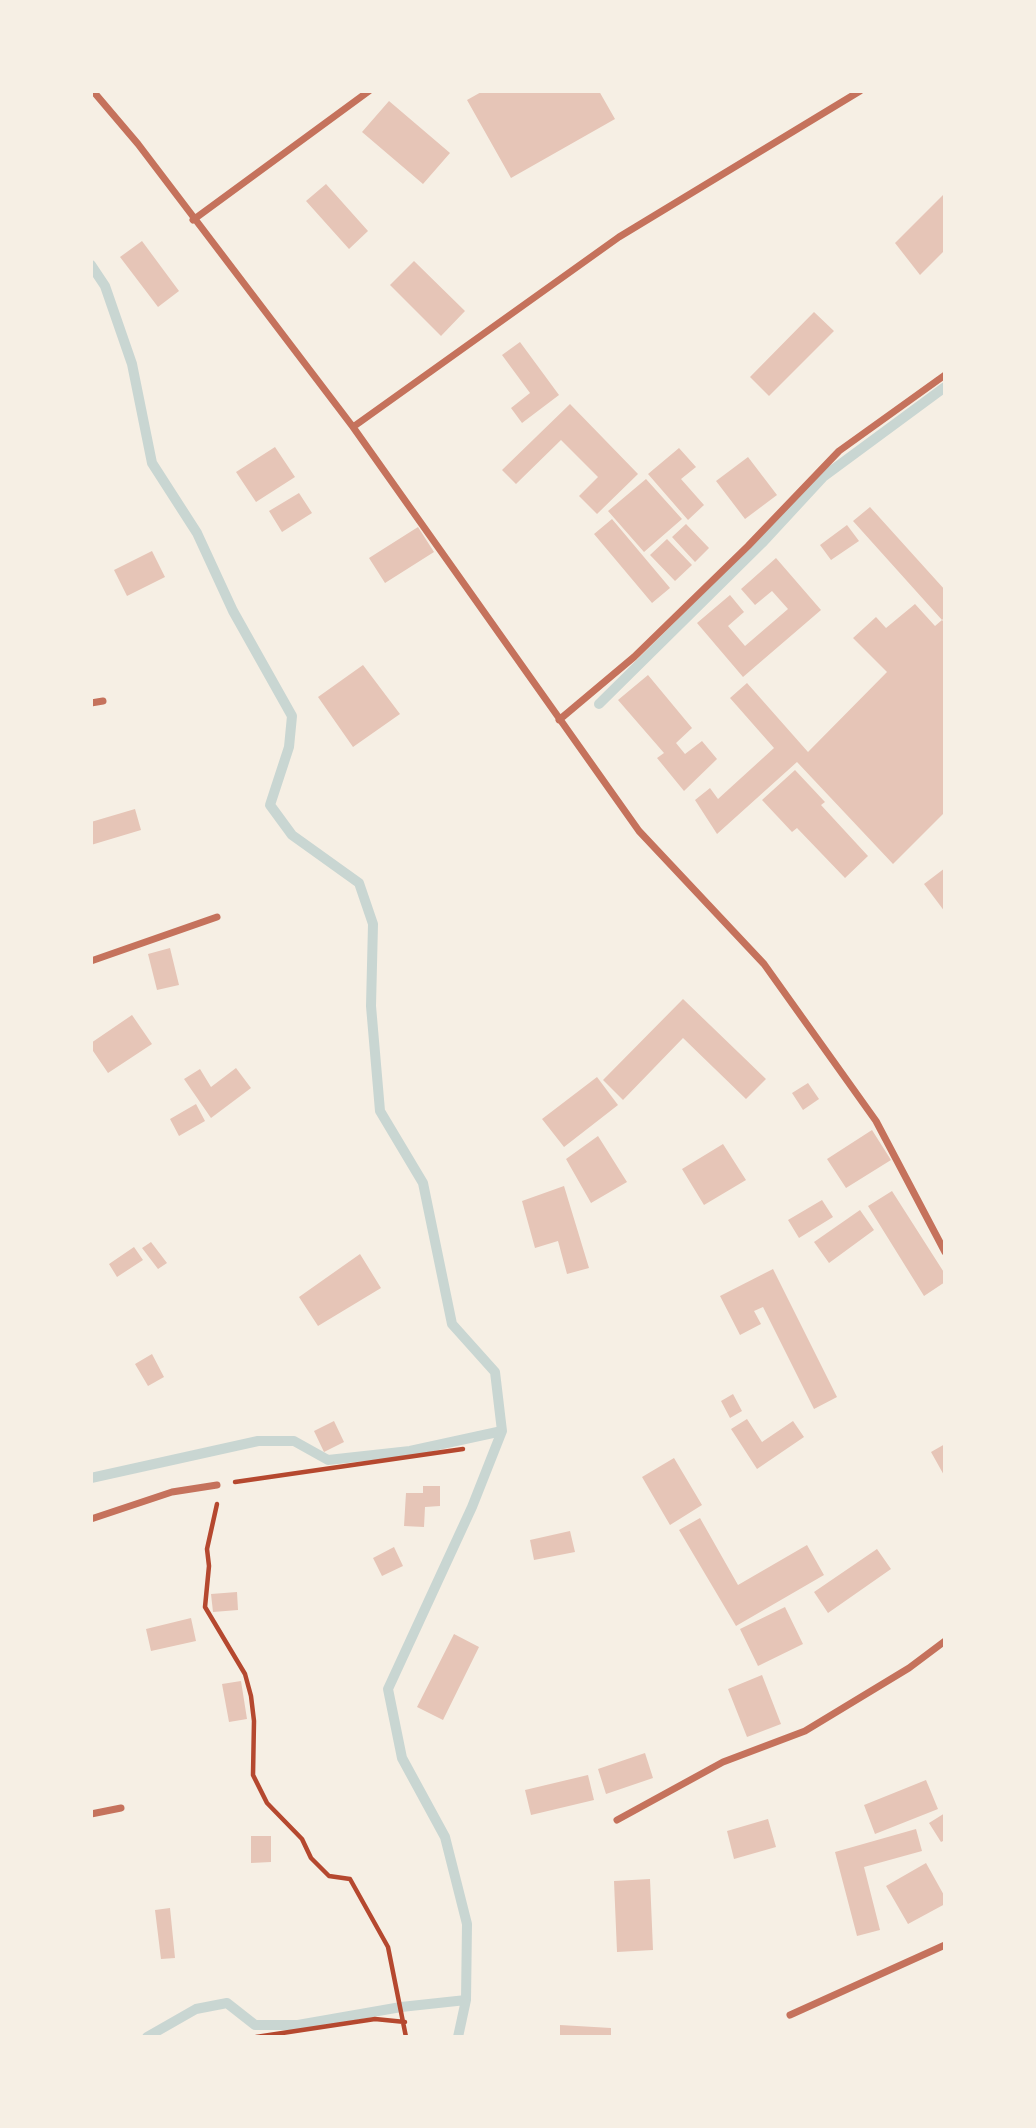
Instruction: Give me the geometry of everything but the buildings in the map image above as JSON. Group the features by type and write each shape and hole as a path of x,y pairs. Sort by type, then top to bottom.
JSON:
{"street":[{"path":"93,91 138,144 193,220 353,427 639,831 771,974 876,1121 945,1252"},
{"path":"193,220 369,91"},
{"path":"353,427 619,237 860,91"},
{"path":"559,720 634,657 748,546 839,451 945,375"},
{"path":"91,703 103,701"},
{"path":"91,961 217,917"},
{"path":"91,1519 172,1492 217,1485"},
{"path":"617,1820 723,1762 805,1731 909,1668 945,1641"},
{"path":"91,1814 121,1808"},
{"path":"790,2015 945,1945"}],"path":[{"path":"406,2037 388,1947 350,1879 329,1876 311,1858 302,1839 267,1802 253,1774 254,1721 251,1696 245,1674 205,1607 209,1566 207,1549 217,1516 217,1485 463,1450"},
{"path":"256,2037 375,2019 405,2022"}],"waterway":[{"path":"91,265 105,286 132,364 152,463 197,533 233,611 292,716 289,747 270,805 292,835 359,883 373,924 371,1006 380,1111 423,1183 452,1324 495,1372 502,1431 472,1507 388,1689 402,1758 445,1837 467,1924 466,2000 458,2037"},
{"path":"599,704 762,543 823,477 945,387"},
{"path":"91,1478 258,1441 294,1441 328,1460 410,1451 502,1431"},
{"path":"147,2037 196,2009 227,2003 255,2025 298,2025 401,2007 466,2000"}]}
